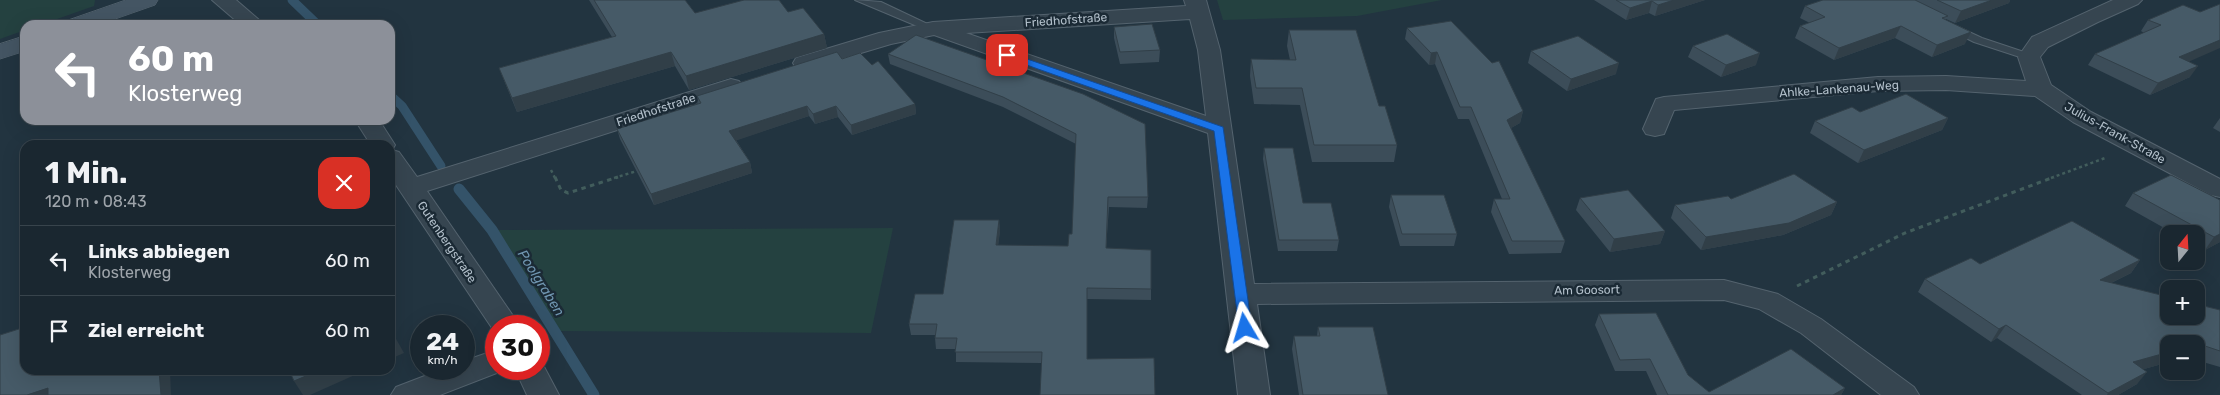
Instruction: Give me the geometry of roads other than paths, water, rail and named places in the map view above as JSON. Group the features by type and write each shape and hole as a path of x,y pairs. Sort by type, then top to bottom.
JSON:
{"main road":[{"path":"91,20 147,0"},
{"path":"0,52 20,45"}],"street":[{"path":"223,0 248,20"},
{"path":"2041,89 2029,57 2040,42 2090,17 2131,0"},
{"path":"1197,6 1209,50 1254,395"},
{"name":"Friedhofstraße","path":"786,69 852,48 933,29 1197,6"},
{"path":"933,29 1219,129"},
{"name":"Friedhofstraße","path":"410,188 748,81"},
{"name":"Ahlke-Lankenau-Weg","path":"1655,129 1664,104 1878,84 1946,83 2041,89"},
{"name":"Julius-Frank-Straße","path":"2041,89 2082,117 2220,189"},
{"path":"370,125 380,140"},
{"name":"Gutenbergstraße","path":"395,165 497,315"},
{"name":"Am Goosort","path":"1241,294 1724,290 1768,301 1811,326 1903,395"},
{"path":"407,395 485,365"},
{"path":"536,380 543,395"}],"lane":[{"name":"Friedhofstraße","path":"860,0 878,4 933,29"},
{"path":"1945,24 1978,40 2029,57"}],"waterway":[{"name":"Poolgraben","path":"292,0 313,20"},
{"name":"Poolgraben","path":"395,100 402,106 441,166"},
{"name":"Poolgraben","path":"459,189 492,230 594,395"}]}
